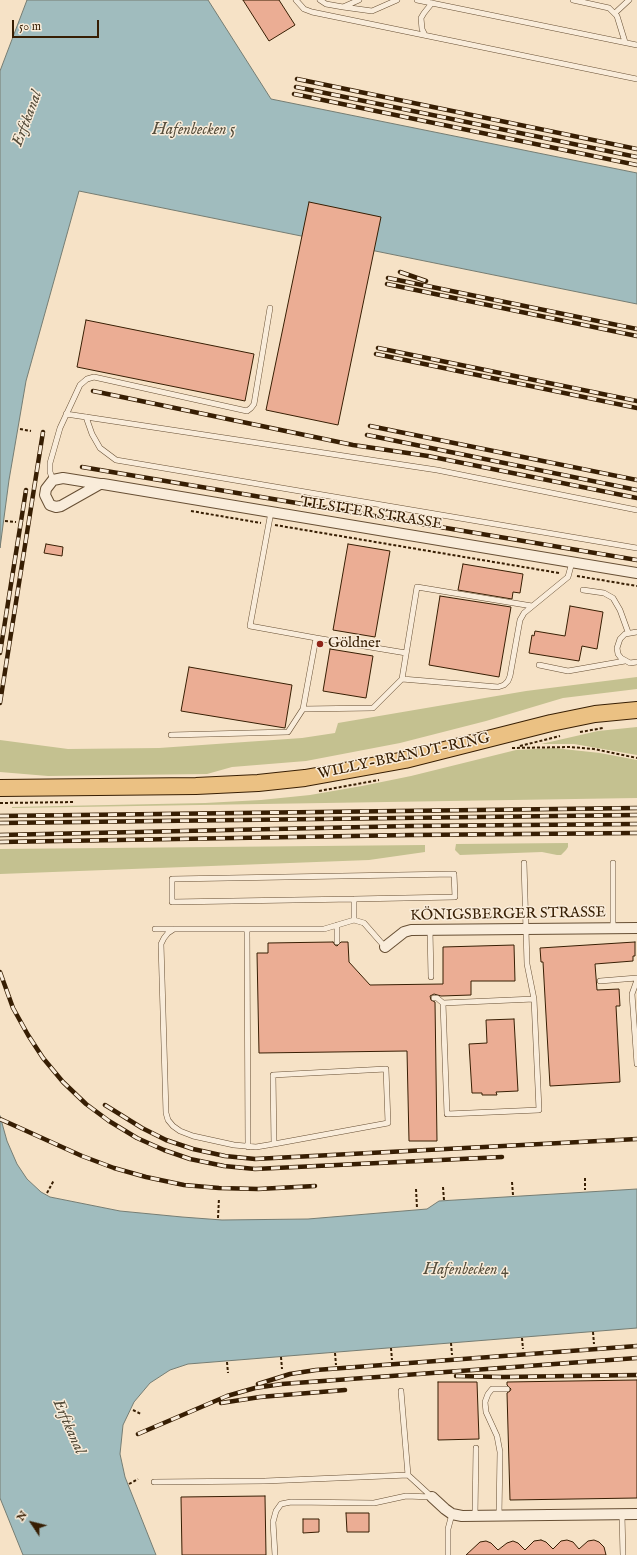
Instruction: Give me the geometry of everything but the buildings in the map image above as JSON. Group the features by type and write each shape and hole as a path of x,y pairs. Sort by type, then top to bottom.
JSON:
{"main road":[{"name":"WILLY-BRANDT-RING","path":"0,788 196,786 258,783 305,778 405,760 551,723 595,714 637,710"}],"street":[{"name":"TILSITER STRASSE","path":"52,480 63,478 637,573"},
{"path":"52,480 46,489 46,495 50,505 56,507 66,505 100,484"},
{"name":"KÖNIGSBERGER STRASSE","path":"385,947 404,932 411,930 637,928"},
{"path":"432,1497 452,1514 462,1516 637,1514"}],"lane":[{"path":"320,0 326,4 372,11 397,0"},
{"path":"343,7 359,0"},
{"path":"417,0 637,45"},
{"path":"573,0 609,8 615,12 625,42"},
{"path":"615,12 629,0"},
{"path":"297,1 304,9 312,12 637,79"},
{"path":"425,35 422,29 421,18 432,3"},
{"path":"52,480 50,463 66,414 80,385 87,379 94,377 247,410 251,408 254,404 270,308"},
{"path":"66,414 437,470 637,510"},
{"path":"86,417 92,434 100,448 116,460 637,548"},
{"path":"271,512 250,626 406,653"},
{"path":"402,679 498,687 504,685 510,676 520,620 524,613 568,577 572,562"},
{"path":"303,708 372,708 402,679 417,587 532,606"},
{"path":"583,590 604,593 612,598 620,610 628,632"},
{"path":"637,632 628,632 620,639 617,645 618,654 625,661 630,663 637,662"},
{"path":"171,735 288,732 303,708 316,638"},
{"path":"539,665 568,671 625,661"},
{"path":"613,863 613,928"},
{"path":"443,1003 447,1114 539,1110 534,999 527,964 524,864"},
{"path":"454,874 455,897 354,898 172,902 172,879 454,874"},
{"path":"354,898 354,920"},
{"path":"155,930 324,929 354,920 364,923 385,947"},
{"path":"337,925 337,942"},
{"path":"174,929 168,933 161,944 166,1105 168,1120 180,1131 193,1136 248,1147 274,1144 388,1123 386,1069 273,1075 274,1144"},
{"path":"247,929 248,1147"},
{"path":"430,930 431,978"},
{"path":"600,981 637,979 632,994 635,1005 637,1063"},
{"path":"434,998 437,998 443,1003 534,999"},
{"path":"500,1516 500,1452 497,1436 486,1412 485,1402 492,1389 507,1389"},
{"path":"401,1391 408,1475 432,1497"},
{"path":"475,1516 476,1448"},
{"path":"154,1482 265,1481 408,1475"},
{"path":"275,1555 273,1522 276,1511 281,1504 291,1502 374,1503 406,1496 432,1497"},
{"path":"448,1555 448,1529 452,1514"},
{"path":"622,1515 622,1555"}],"path":[{"path":"20,429 31,431"},
{"path":"186,510 637,586"},
{"path":"5,521 16,522"},
{"path":"577,733 605,728"},
{"path":"563,736 512,748 570,747 637,758"},
{"path":"585,1178 585,1190"},
{"path":"47,1193 54,1180"},
{"path":"512,1182 513,1195"},
{"path":"443,1187 444,1200"},
{"path":"416,1189 417,1208"},
{"path":"218,1218 219,1198"},
{"path":"593,1332 594,1344"},
{"path":"522,1338 523,1350"},
{"path":"451,1343 452,1355"},
{"path":"391,1348 392,1360"},
{"path":"335,1353 336,1365"},
{"path":"281,1357 282,1369"},
{"path":"226,1362 228,1373"},
{"path":"133,1410 141,1414"},
{"path":"129,1484 138,1479"}],"shaded area":[{"path":"637,677 637,689 563,698 486,721 400,743 306,761 232,767 207,774 48,776 0,772 0,740 68,749 159,748 302,738 335,733 338,723 526,691"},
{"path":"637,727 637,755 574,744 541,744 598,731"},
{"path":"554,748 600,753 637,760 637,798 12,808 205,803 261,800 310,795 411,776 516,750"},
{"path":"568,843 568,847 561,855 542,852 460,855 455,850 456,844"},
{"path":"425,845 425,852 369,860 0,874 0,849"}],"water":[{"name":"Hafenbecken 5","path":"27,0 208,0 271,99 637,173 637,304 79,191 26,381 9,480 0,548 0,71"},
{"path":"0,1116 7,1141 17,1164 27,1179 41,1192 50,1197 120,1211 222,1220 308,1219 427,1209 439,1201 637,1189 637,1328 188,1364 170,1370 150,1383 134,1402 123,1425 120,1454 125,1477 156,1555 23,1555 0,1498"}],"railway":[{"path":"297,79 637,149"},
{"path":"296,87 637,157"},
{"path":"294,94 637,165"},
{"path":"400,272 426,281"},
{"path":"388,278 637,329"},
{"path":"387,284 637,336"},
{"path":"378,348 637,401"},
{"path":"376,354 637,408"},
{"path":"93,391 353,445 428,456 637,498"},
{"path":"370,426 637,480"},
{"path":"0,703 43,432"},
{"path":"367,435 637,490"},
{"path":"82,467 637,560"},
{"path":"0,653 26,490"},
{"path":"0,816 637,808"},
{"path":"0,823 637,815"},
{"path":"0,835 411,826 637,824"},
{"path":"0,842 637,833"},
{"path":"0,972 13,1008 28,1035 43,1058 63,1082 86,1104 109,1121 137,1138 164,1150 190,1159 224,1166 255,1169 502,1157"},
{"path":"105,1105 142,1128 166,1140 193,1149 225,1156 255,1159 637,1139"},
{"path":"0,1119 82,1156 114,1168 146,1177 184,1185 219,1188 258,1189 315,1186"},
{"path":"258,1384 290,1374 316,1370 637,1346"},
{"path":"138,1434 227,1396 255,1388 282,1384 637,1358"},
{"path":"456,1376 503,1377 637,1375"},
{"path":"221,1403 260,1397 345,1390"}],"place":[{"name":"Göldner","path":"320,644"}],"water label":[{"name":"Erftkanal","path":"28,119"},
{"name":"Hafenbecken 4","path":"466,1271"},
{"name":"Erftkanal","path":"68,1427"}]}
